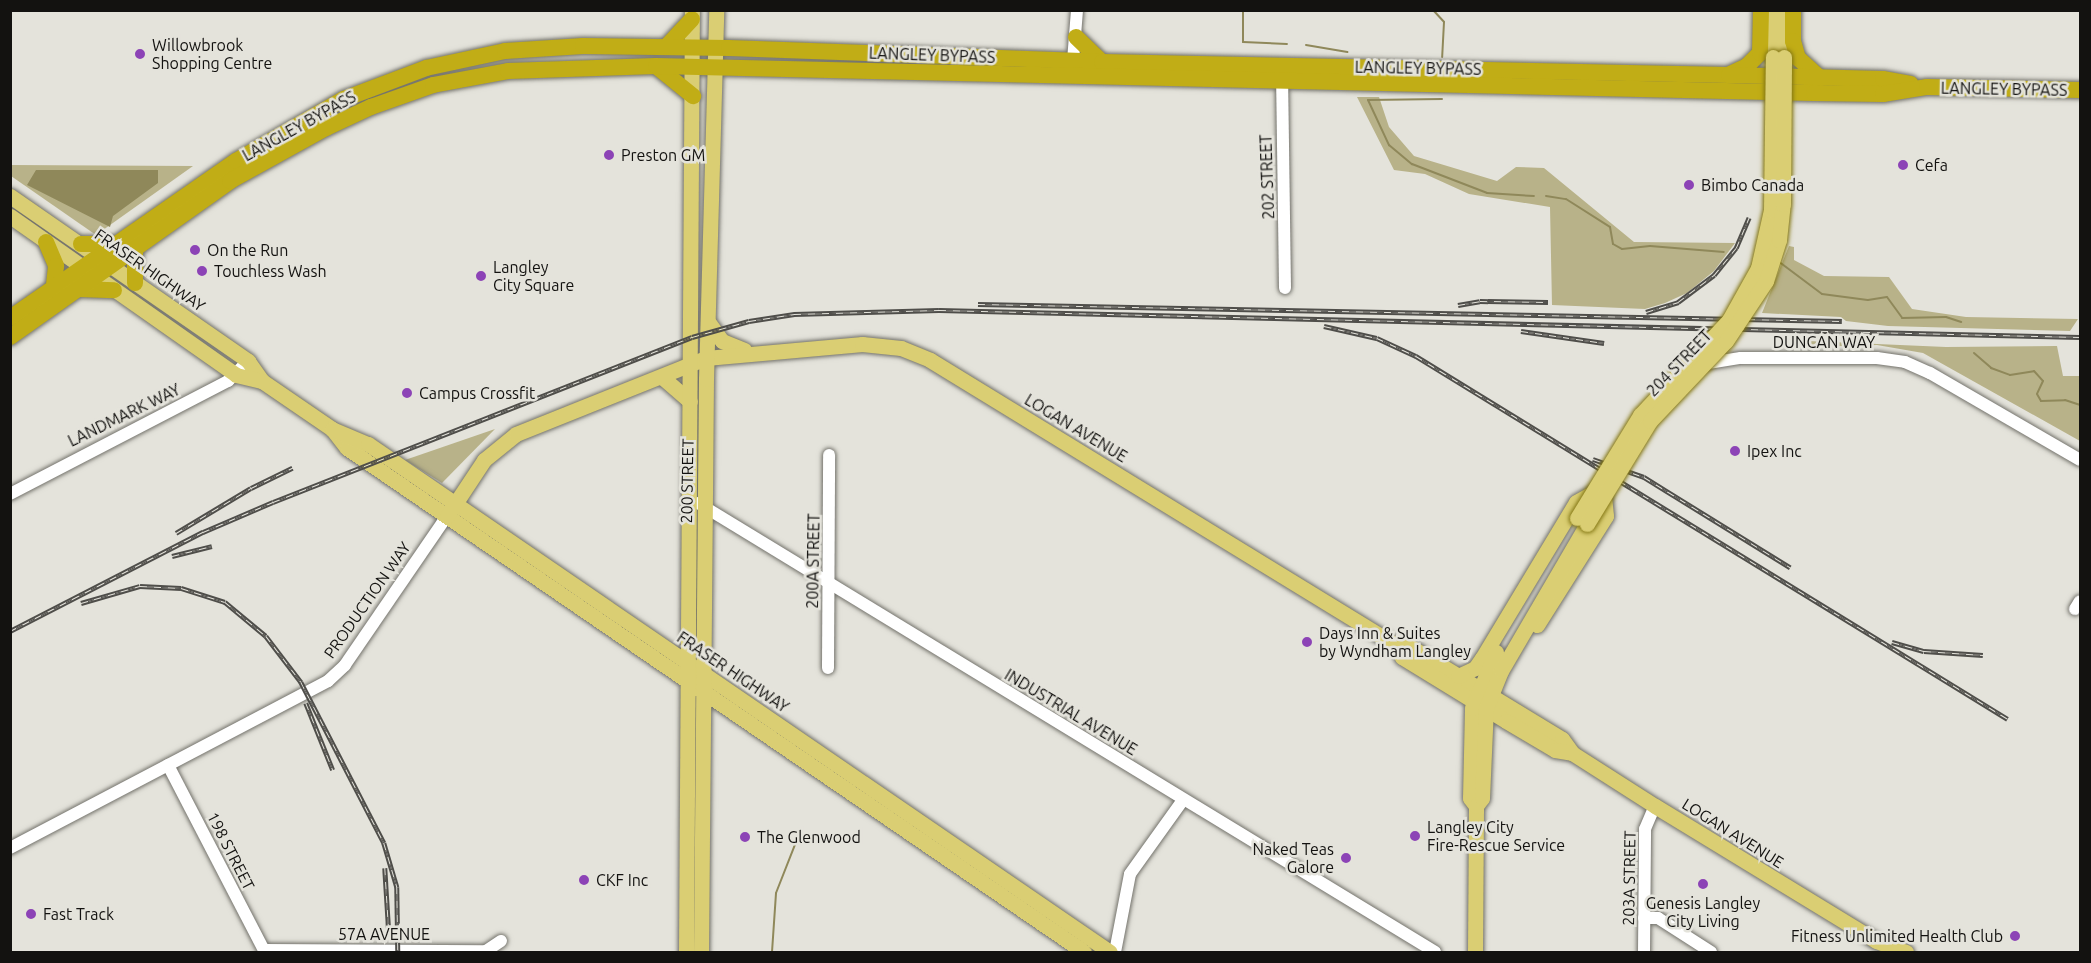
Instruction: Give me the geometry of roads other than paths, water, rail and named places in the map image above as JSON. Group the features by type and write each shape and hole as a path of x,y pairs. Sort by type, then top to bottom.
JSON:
{"highway":[{"path":"1729,75 1747,66 1760,52 1761,10"},
{"path":"1794,10 1793,41 1798,58 1820,78"},
{"path":"666,47 692,14"},
{"path":"1076,37 1102,62"},
{"name":"LANGLEY BYPASS","path":"104,262 116,244 236,160 344,99 390,80 505,51 583,46 693,47 1814,93 1883,94 1927,87"},
{"path":"1060,75 1073,61"},
{"name":"LANGLEY BYPASS","path":"10,318 54,286 89,272 104,262 135,249 258,165 326,128 402,95 508,70 656,66 1060,75 1282,72 1729,75 1883,79 1927,87 2080,90"},
{"path":"656,66 693,96"},
{"path":"46,242 56,266 54,286"},
{"path":"81,244 116,244"},
{"path":"135,249 135,283"},
{"name":"LANGLEY BYPASS","path":"10,337 78,289 89,272"},
{"path":"78,289 114,290"}],"main road":[{"name":"200 STREET","path":"686,952 690,401 709,323 716,10"},
{"name":"204 STREET","path":"1482,698 1582,521 1650,421 1726,340 1766,281 1779,240 1783,204 1778,57 1772,10"},
{"name":"204 STREET","path":"1778,57 1784,10"},
{"name":"200 STREET","path":"692,14 704,507 701,952"},
{"name":"FRASER HIGHWAY","path":"10,196 248,361 262,381 332,429 354,436 436,491 451,510 688,681 1084,952"},
{"name":"FRASER HIGHWAY","path":"10,216 236,375 262,381"},
{"path":"709,323 722,342 750,352"},
{"name":"LOGAN AVENUE","path":"699,361 750,352 862,344 884,345 920,354 1397,646 1409,646 1458,676 1506,721 1555,750 1572,753"},
{"name":"PRODUCTION WAY","path":"451,510 495,448 516,434 699,361"},
{"path":"662,377 690,401"},
{"name":"FRASER HIGHWAY","path":"332,429 347,448 451,510 688,663 1110,952"},
{"path":"436,491 467,485"},
{"path":"1458,676 1475,668 1482,658 1576,502 1603,487 1606,516 1534,629 1512,651"},
{"name":"204 STREET","path":"1482,698 1512,651 1582,521"},
{"name":"LOGAN AVENUE","path":"1397,646 1402,657 1562,739 1572,753 1880,947 1906,952"},
{"path":"1475,952 1476,807 1482,798 1482,698"},
{"path":"1476,807 1470,798 1482,698"},
{"path":"702,723 728,708"},
{"path":"1483,732 1506,721"}],"street":[{"path":"1073,61 1077,10"},
{"name":"202 STREET","path":"1282,72 1285,288"},
{"name":"DUNCAN WAY","path":"1603,487 1645,417 1686,372 1701,364 1741,358 1877,358 1905,362 1930,373 2080,460"},
{"name":"LANDMARK WAY","path":"10,494 236,375 248,361"},
{"name":"200A STREET","path":"828,668 830,455"},
{"name":"INDUSTRIAL AVENUE","path":"690,498 1435,952"},
{"name":"PRODUCTION WAY","path":"10,848 338,674 451,510"},
{"name":"198 STREET","path":"168,765 264,951"},
{"path":"1115,952 1130,874 1183,800"},
{"name":"203A STREET","path":"1644,952 1645,829 1655,806"},
{"path":"1644,918 1658,918 1711,952"},
{"name":"57A AVENUE","path":"264,951 486,951 501,941"}],"waterway":[{"path":"1243,10 1243,42 1287,44"},
{"path":"1433,10 1444,22 1442,57"},
{"path":"1306,45 1347,52"},
{"path":"1442,99 1368,100 1389,145 1412,164 1487,193 1534,196"},
{"path":"1546,196 1566,199 1610,227 1613,244 1622,249 1650,246 1724,252"},
{"path":"1778,261 1822,294 1868,300 1887,297 1902,318 1946,317 1961,322"},
{"path":"1974,353 1991,368 2010,375 2034,371 2043,381 2037,394 2041,401 2065,400 2080,405"},
{"path":"772,952 776,893 796,842"}],"railway":[{"path":"1646,312 1678,302 1714,275 1736,248 1749,218"},
{"path":"1458,305 1480,301 1548,302"},
{"path":"978,304 1842,321"},
{"path":"10,631 203,532 273,502 692,337 749,321 794,314 939,310 2080,337"},
{"path":"1324,326 1377,338 1416,356 2008,719"},
{"path":"1521,331 1604,343"},
{"path":"1593,459 1644,477 1790,567"},
{"path":"176,533 251,488 292,468"},
{"path":"172,556 212,546"},
{"path":"81,603 140,586 181,588 225,602 266,636 301,682 384,843 397,887 398,952"},
{"path":"1892,642 1924,651 1983,655"},
{"path":"306,703 333,770"},
{"path":"385,868 389,933"}],"place":[{"name":"Willowbrook Shopping Centre","path":"140,54"},
{"name":"Preston GM","path":"609,155"},
{"name":"Cefa","path":"1903,165"},
{"name":"Bimbo Canada","path":"1689,185"},
{"name":"On the Run","path":"195,250"},
{"name":"Touchless Wash","path":"202,271"},
{"name":"Langley City Square","path":"481,276"},
{"name":"Campus Crossfit","path":"407,393"},
{"name":"Ipex Inc","path":"1735,451"},
{"name":"Days Inn & Suites by Wyndham Langley","path":"1307,642"},
{"name":"Langley City Fire-Rescue Service","path":"1415,836"},
{"name":"The Glenwood","path":"745,837"},
{"name":"Naked Teas Galore","path":"1346,858"},
{"name":"CKF Inc","path":"584,880"},
{"name":"Genesis Langley City Living","path":"1703,884"},
{"name":"Fast Track","path":"31,914"},
{"name":"Fitness Unlimited Health Club","path":"2015,936"}]}
